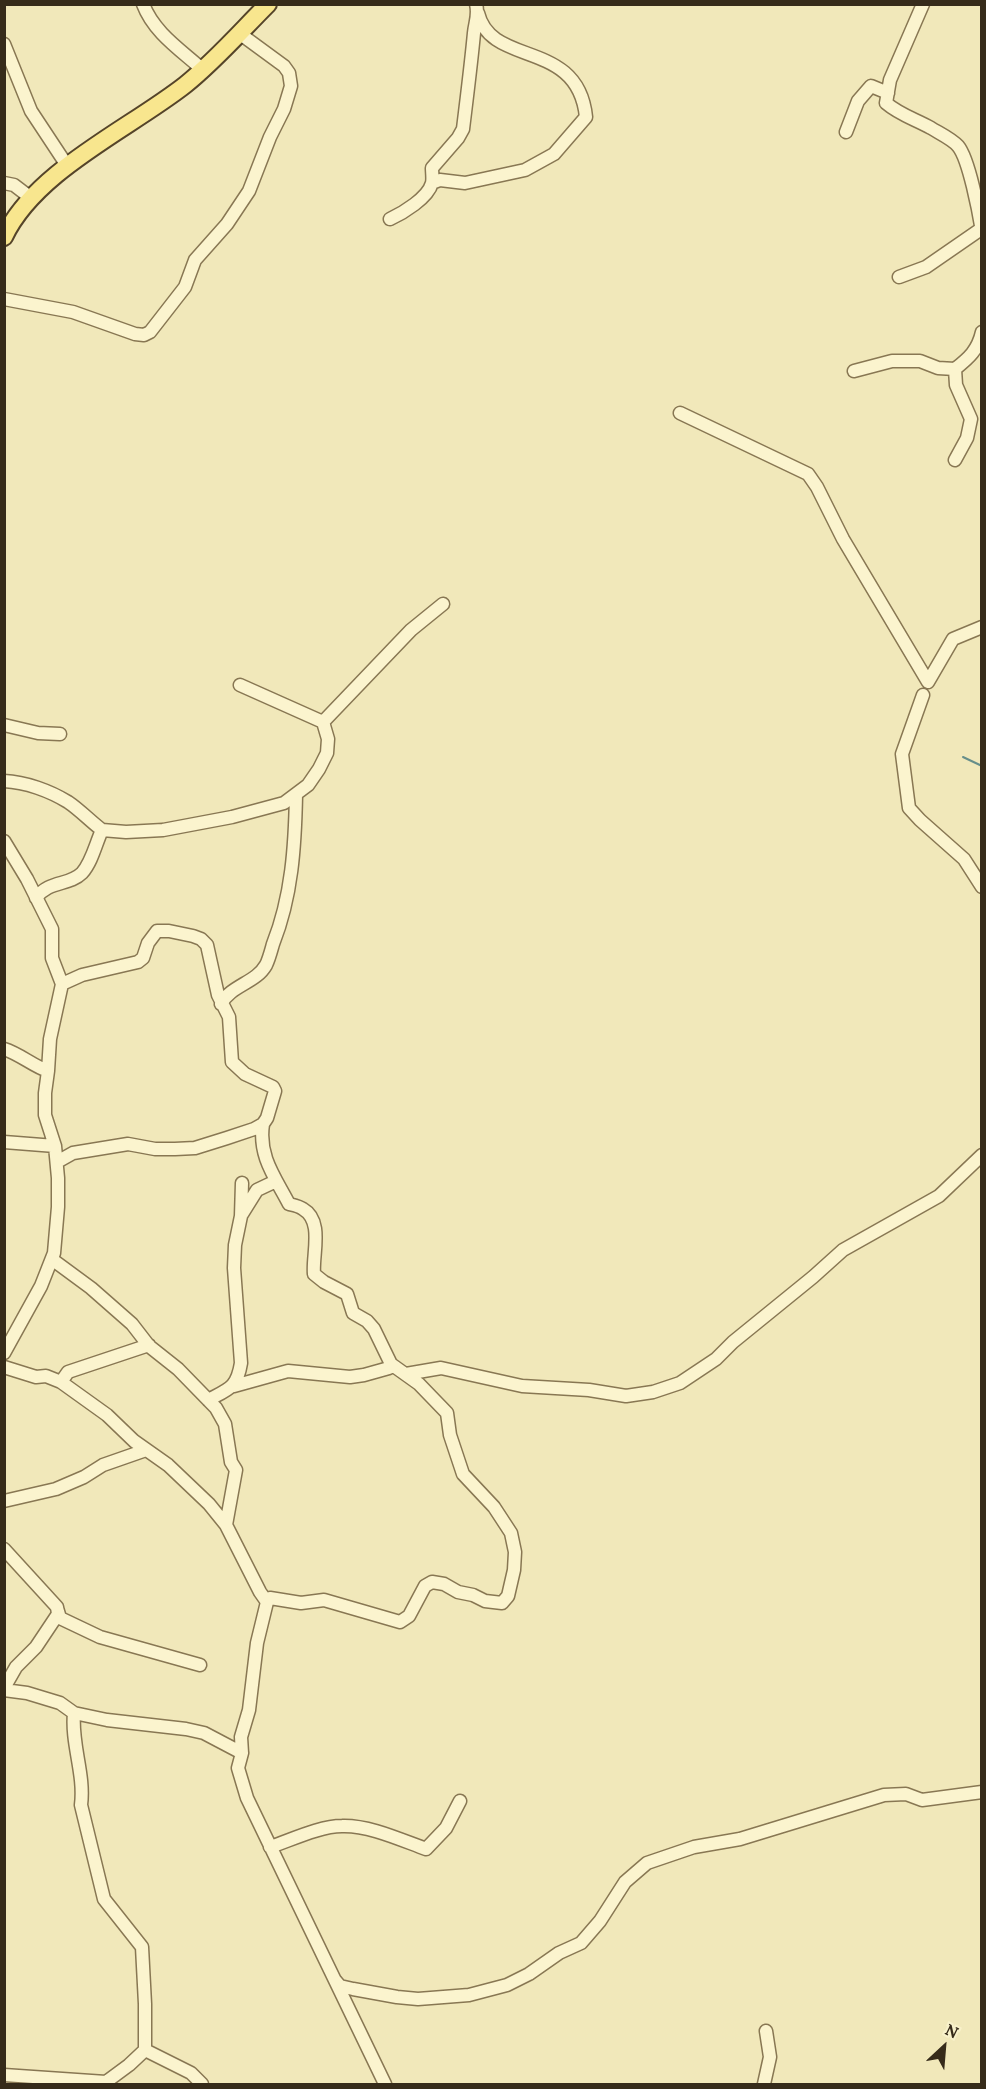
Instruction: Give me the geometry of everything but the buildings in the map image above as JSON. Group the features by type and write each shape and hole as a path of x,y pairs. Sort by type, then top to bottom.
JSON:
{"main road":[{"path":"4,237 13,219 31,198 109,137 164,102 203,70 268,4"}],"street":[{"path":"143,4 158,30 203,70"},
{"path":"899,278 926,267 981,230 979,210 969,172 958,146 929,127 898,114 886,104 890,80 922,4"},
{"path":"432,183 440,180 465,183 525,170 554,154 586,117 585,106 573,79 559,66 494,38 485,30 477,9"},
{"path":"390,219 407,210 426,193 432,183 432,168 463,129 477,9"},
{"path":"4,299 73,312 135,334 144,335 150,332 185,287 195,260 227,224 249,191 270,136 284,109 291,86 289,74 284,66 239,33"},
{"path":"4,44 31,111 68,167"},
{"path":"846,132 858,101 871,86 888,93"},
{"path":"4,183 14,185 31,198"},
{"path":"854,371 892,362 920,361 938,368 955,369 970,357 981,341"},
{"path":"954,460 967,438 971,419 956,386 955,369"},
{"path":"680,414 808,474 843,539 927,682 953,639 981,627"},
{"path":"323,722 411,630 444,604"},
{"path":"4,781 29,785 57,796 70,803 102,830 141,832 232,818 284,803 308,785 327,753 328,739 323,722 240,685"},
{"path":"923,695 902,754 909,808 964,859 981,887"},
{"path":"4,725 38,733 60,734"},
{"path":"221,1004 226,995 255,977 265,967 283,920 295,849 296,795"},
{"path":"36,898 43,889 75,878 82,873 102,830"},
{"path":"4,841 52,929 52,958 62,984 50,1039 45,1093 45,1115 55,1146 57,1162 58,1207 53,1260 4,1353"},
{"path":"57,1162 73,1152 128,1144 155,1149 195,1148 254,1129 267,1118 275,1091 273,1087 245,1074 232,1062 229,1017 227,1010 221,1004 207,945 201,939 169,931 157,931 138,962 82,975 62,984"},
{"path":"4,1049 13,1052 33,1066 48,1071"},
{"path":"262,1124 260,1140 267,1163 276,1181 289,1204 309,1214 314,1226 316,1238 314,1274 347,1294 353,1313 367,1321 374,1329 391,1364 419,1384 447,1413 453,1445 463,1474 504,1520 511,1533 515,1552 508,1596 502,1603 490,1603 473,1595 458,1592 444,1584 432,1582 425,1586 409,1616 399,1622 324,1600 301,1602 270,1598 267,1602 257,1643 249,1710 241,1737 242,1753 238,1768 247,1798 385,2085"},
{"path":"4,1142 55,1146"},
{"path":"406,1374 441,1368 522,1386 589,1390 626,1396 652,1392 680,1383 716,1359 733,1342 843,1250 939,1196 981,1155"},
{"path":"241,1216 257,1190 276,1181"},
{"path":"234,1386 239,1378 241,1363 234,1268 235,1245 241,1216 242,1183"},
{"path":"53,1260 91,1288 132,1324 149,1345 216,1408 225,1424 231,1462 237,1470 230,1495 226,1526"},
{"path":"61,1382 68,1372 149,1345"},
{"path":"208,1400 234,1386 279,1372 350,1377 389,1368 391,1364"},
{"path":"4,1367 36,1377 46,1376 61,1382 107,1415 146,1450 168,1466 209,1504 226,1526 267,1602"},
{"path":"4,1501 56,1489 84,1477 103,1465 146,1450"},
{"path":"4,1549 57,1607 60,1618 100,1637 200,1665"},
{"path":"57,1607 58,1614 36,1647 16,1667 4,1689 60,1703 74,1713 106,1720 204,1733 242,1753"},
{"path":"4,2075 106,2082 145,2050 142,1947 104,1899 81,1805 83,1790 72,1731 74,1713"},
{"path":"334,1980 340,1986 353,1989 418,1999 469,1995 494,1989 529,1974 559,1953 581,1943 600,1921 625,1882 647,1863 694,1847 740,1839 884,1795 906,1794 922,1800 981,1792"},
{"path":"270,1847 342,1826 379,1832 426,1849 446,1828 460,1802"},
{"path":"764,2085 770,2057 766,2031"},
{"path":"145,2050 191,2073 202,2085"}],"waterway":[{"path":"963,757 982,766"}]}
